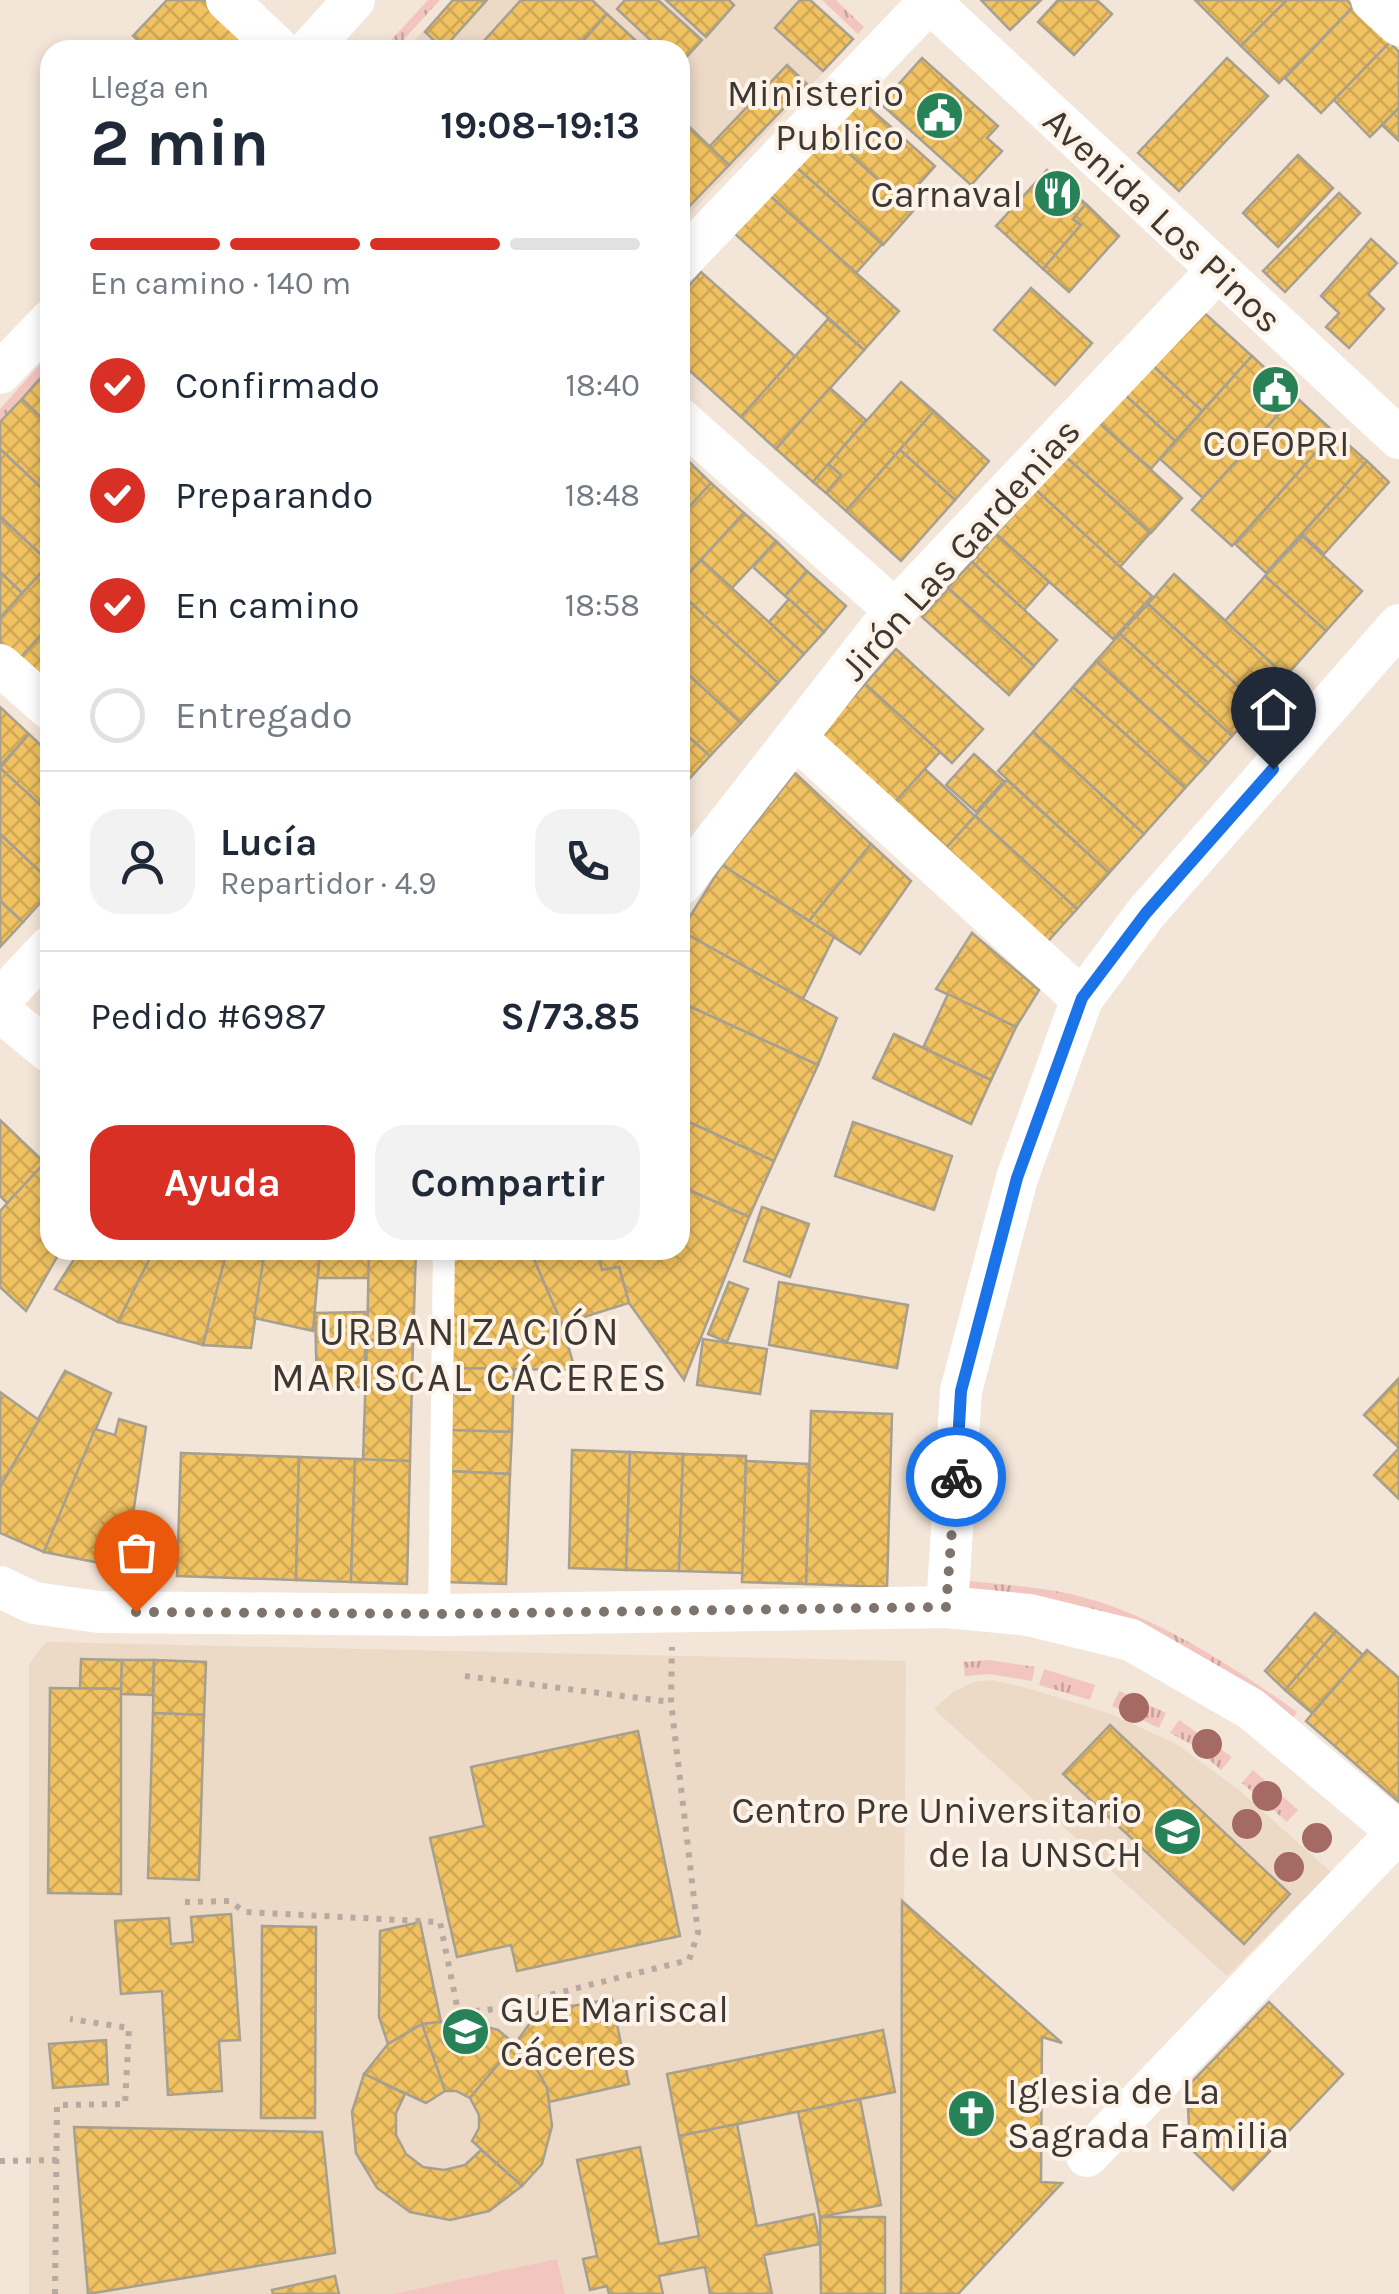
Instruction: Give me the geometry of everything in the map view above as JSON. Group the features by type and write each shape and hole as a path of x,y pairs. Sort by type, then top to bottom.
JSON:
{"street":[{"path":"227,0 269,40"},
{"path":"319,40 354,0"},
{"path":"690,251 929,0"},
{"name":"Avenida Los Pinos","path":"929,0 1216,272 1399,438"},
{"path":"1372,0 1399,25"},
{"name":"Jirón Las Gardenias","path":"690,872 895,610 1216,272"},
{"path":"0,374 40,332"},
{"path":"690,428 895,610"},
{"path":"946,1607 961,1391 1017,1178 1082,998 1146,913 1399,625"},
{"path":"0,665 40,701"},
{"path":"796,738 1082,998"},
{"path":"0,1000 40,958"},
{"path":"0,1011 40,1044"},
{"path":"0,1587 34,1602 99,1612 439,1614 946,1607 1029,1615 1131,1640 1251,1709 1399,1832 1088,2156"}],"lane":[{"path":"439,1614 444,1260"}],"path":[{"path":"185,1902 229,1902 245,1912 440,1922 457,2006 466,2012 689,1960 698,1933 671,1702 672,1611"},
{"path":"465,1676 671,1702"},
{"path":"55,2294 57,2104 125,2104 129,2028 70,2019"},
{"path":"0,2161 58,2160"}],"shaded area":[{"path":"451,0 813,0 855,39 690,213 690,40 415,40"},
{"name":"GUE Mariscal Cáceres","path":"46,1642 906,1661 901,2294 29,2294 29,1664"},
{"name":"Centro Pre Universitario de la UNSCH","path":"992,1680 1111,1714 1178,1745 1240,1791 1331,1872 1227,1976 934,1709 953,1692 974,1682"}],"green space":[{"path":"428,0 440,0 403,40 391,40"},
{"path":"822,0 836,0 864,27 858,34"},
{"path":"40,364 40,378 0,422 0,409"},
{"path":"961,1580 1060,1592 1123,1610 1214,1657 1297,1712 1289,1724 960,1594"},
{"path":"989,1660 1035,1667 1032,1681 990,1674 965,1676 963,1662"},
{"path":"1044,1669 1095,1685 1090,1700 1039,1685"},
{"path":"1119,1691 1166,1713 1159,1728 1112,1706"},
{"path":"1179,1720 1232,1757 1221,1770 1191,1744 1170,1733"},
{"path":"1253,1770 1298,1810 1287,1822 1242,1783"},
{"path":"557,2259 565,2294 393,2294"}],"building":[{"path":"167,0 204,0 246,40 138,40 133,36"},
{"path":"453,0 487,0 451,40 433,40 425,32"},
{"path":"521,0 592,0 607,14 584,40 485,40"},
{"path":"625,0 658,0 702,40 690,53 690,40 650,40 617,9"},
{"path":"666,0 729,0 734,5 706,37"},
{"path":"800,0 810,0 853,39 823,71 775,28"},
{"path":"981,0 1041,0 1010,30"},
{"path":"1058,0 1097,0 1112,14 1074,55 1038,22"},
{"path":"1195,0 1287,0 1241,46"},
{"path":"1287,0 1347,0 1353,7 1279,83 1241,46"},
{"path":"1353,7 1390,42 1321,113 1285,78"},
{"path":"607,14 635,40 584,40"},
{"path":"1390,42 1399,52 1399,108 1370,137 1334,100"},
{"name":"Ministerio Publico","path":"922,58 998,126 987,138 1002,151 971,185 881,104"},
{"path":"1227,58 1268,96 1179,191 1138,153"},
{"path":"787,65 807,84 729,165 709,147"},
{"path":"856,96 935,166 903,202 825,132"},
{"path":"1399,108 1399,141 1382,125"},
{"path":"690,128 729,165 690,206"},
{"path":"825,132 913,211 883,245 795,166"},
{"path":"1298,155 1333,188 1278,247 1243,213"},
{"path":"795,166 882,244 856,273 769,195"},
{"path":"1047,170 1086,204 1073,219 1081,225 1043,269 996,226"},
{"path":"1339,193 1360,213 1285,292 1263,271"},
{"path":"769,195 899,311 864,350 735,234"},
{"path":"1086,204 1119,236 1069,292 1043,269 1081,225 1073,219"},
{"path":"1371,239 1397,263 1368,294 1384,309 1349,348 1326,327 1339,313 1321,296"},
{"path":"701,272 795,356 741,417 690,371 690,285"},
{"path":"1031,288 1092,343 1055,385 994,330"},
{"path":"1199,308 1252,356 1202,411 1150,363"},
{"path":"828,319 864,350 776,449 741,417"},
{"path":"1252,356 1295,396 1203,498 1160,459"},
{"path":"1150,363 1202,411 1175,441 1123,393"},
{"path":"40,378 40,416 22,399"},
{"path":"901,382 934,411 846,511 826,493 841,475 828,464"},
{"path":"830,388 866,420 813,482 776,449"},
{"path":"1123,393 1175,441 1151,469 1097,421"},
{"path":"1295,396 1334,432 1232,546 1192,510"},
{"path":"22,399 40,416 40,487 0,449 0,422"},
{"path":"934,411 989,461 955,500 900,450"},
{"path":"1097,421 1182,498 1151,533 1066,457"},
{"path":"1334,432 1367,461 1266,573 1235,544"},
{"path":"0,449 40,487 40,554 0,516"},
{"path":"900,450 955,500 901,561 846,511"},
{"path":"1066,457 1150,533 1120,567 1036,490"},
{"path":"1367,461 1389,482 1324,554 1302,534"},
{"path":"690,463 711,483 690,506"},
{"path":"828,464 841,475 826,493 813,482"},
{"path":"711,483 744,513 690,572 690,506"},
{"path":"1036,490 1152,596 1113,639 996,534"},
{"path":"744,513 776,541 732,588 701,560"},
{"path":"0,517 40,554 40,574 22,593 0,572"},
{"path":"996,534 1049,582 1024,610 972,562"},
{"path":"1302,536 1362,591 1326,631 1265,576"},
{"path":"776,541 807,571 785,596 753,567"},
{"path":"701,560 804,654 778,683 690,602 690,572"},
{"path":"972,562 1057,640 1034,666 948,588"},
{"path":"807,571 846,606 824,632 785,596"},
{"path":"0,572 22,593 0,618"},
{"path":"40,574 40,636 13,666 0,653 0,618"},
{"path":"1174,574 1286,676 1260,706 1148,604"},
{"path":"1265,576 1326,631 1286,676 1225,621"},
{"path":"948,588 1034,666 1009,695 922,617"},
{"path":"789,599 824,632 804,654 769,622"},
{"path":"690,602 778,683 741,723 690,676"},
{"path":"1148,604 1260,706 1232,736 1120,634"},
{"path":"1120,634 1232,736 1208,763 1096,661"},
{"path":"40,636 40,691 13,666"},
{"path":"896,649 983,729 952,763 865,684"},
{"path":"1096,661 1208,763 1185,788 1073,687"},
{"path":"690,676 741,723 710,756 690,738"},
{"path":"865,684 940,752 887,811 812,743"},
{"path":"1073,687 1185,788 1144,834 1033,732"},
{"path":"0,707 29,734 0,766"},
{"path":"1033,732 1144,834 1109,873 998,771"},
{"path":"29,734 40,744 40,805 0,768"},
{"path":"690,738 710,756 690,778"},
{"path":"974,754 1004,781 976,812 946,785"},
{"path":"0,768 40,805 40,872 0,834"},
{"path":"925,769 975,816 938,857 887,811"},
{"path":"795,773 871,844 809,921 722,865"},
{"path":"1007,780 1109,873 1077,909 975,816"},
{"path":"975,816 1077,909 1040,950 938,857"},
{"path":"0,834 40,872 40,903 23,922 0,901"},
{"path":"871,844 911,881 860,954 809,921"},
{"path":"722,865 834,937 803,999 690,936 690,917"},
{"path":"0,901 23,922 0,947"},
{"path":"972,933 1039,990 1016,1027 936,989"},
{"path":"690,936 837,1018 818,1065 690,1007"},
{"path":"948,994 1016,1027 991,1080 923,1048"},
{"path":"690,1007 818,1065 774,1161 690,1123"},
{"path":"894,1034 991,1080 971,1124 873,1078"},
{"path":"0,1120 40,1158 40,1168 7,1203 0,1196"},
{"path":"853,1122 952,1156 934,1210 835,1176"},
{"path":"690,1123 774,1161 749,1217 690,1190"},
{"path":"40,1168 40,1260 55,1260 26,1311 0,1287 0,1211"},
{"path":"690,1190 749,1217 684,1380 629,1303 619,1267 602,1270 600,1260 690,1260"},
{"path":"762,1207 809,1224 790,1277 744,1261"},
{"path":"74,1260 149,1260 118,1322 55,1289"},
{"path":"149,1260 224,1260 203,1345 118,1322"},
{"path":"224,1260 264,1260 251,1348 203,1345"},
{"path":"263,1260 319,1260 313,1331 254,1318"},
{"path":"319,1260 369,1260 369,1278 318,1278"},
{"path":"369,1260 416,1260 413,1341 367,1340"},
{"path":"453,1260 534,1260 562,1324 575,1370 451,1368"},
{"path":"534,1260 600,1260 602,1270 619,1267 629,1303 562,1324"},
{"path":"729,1282 748,1289 727,1342 708,1334"},
{"path":"779,1282 908,1305 897,1368 769,1345"},
{"path":"365,1312 365,1387 317,1388 315,1313"},
{"path":"703,1339 767,1349 760,1394 697,1385"},
{"path":"367,1340 413,1341 410,1461 363,1460"},
{"path":"451,1368 514,1369 512,1432 449,1430"},
{"path":"65,1371 111,1393 44,1552 0,1533 0,1487"},
{"path":"1399,1378 1399,1448 1364,1415"},
{"path":"0,1392 39,1420 0,1487"},
{"path":"811,1411 892,1414 887,1587 806,1584"},
{"path":"119,1419 146,1427 125,1568 44,1552 95,1429 115,1435"},
{"path":"449,1430 512,1432 510,1474 448,1471"},
{"path":"1399,1448 1399,1499 1374,1475"},
{"path":"572,1450 630,1452 626,1570 569,1568"},
{"path":"630,1452 683,1454 679,1571 626,1570"},
{"path":"181,1453 299,1457 296,1580 177,1576"},
{"path":"683,1454 746,1456 743,1573 679,1571"},
{"path":"299,1457 355,1459 351,1582 296,1580"},
{"path":"355,1459 410,1461 407,1584 351,1582"},
{"path":"746,1461 809,1464 806,1584 742,1582"},
{"path":"448,1471 510,1474 506,1584 444,1582"},
{"path":"1315,1613 1336,1631 1285,1690 1265,1671"},
{"path":"1336,1631 1363,1655 1312,1713 1285,1690"},
{"path":"1367,1650 1399,1678 1399,1802 1306,1721"},
{"path":"81,1659 122,1660 121,1689 80,1688"},
{"path":"122,1660 154,1660 153,1695 121,1694"},
{"path":"154,1660 206,1662 204,1715 153,1713"},
{"path":"50,1688 121,1689 121,1894 48,1893"},
{"path":"153,1713 204,1715 199,1880 148,1878"},
{"path":"1110,1725 1290,1894 1244,1944 1063,1774"},
{"path":"638,1731 680,1936 517,1971 511,1945 457,1957 430,1838 484,1826 471,1767"},
{"name":"Iglesia de La Sagrada Familia","path":"902,1901 1062,2043 1042,2037 1041,2182 1062,2183 958,2294 901,2294"},
{"path":"231,1914 240,2040 219,2041 222,2091 168,2095 162,1991 121,1994 115,1921 169,1918 171,1944 193,1942 191,1917"},
{"path":"420,1922 441,2022 422,2024 388,2044 379,2017 380,1931"},
{"path":"262,1926 316,1927 315,2118 261,2118"},
{"path":"612,1999 629,2084 549,2102 547,2088 528,2054 515,2044 538,2012"},
{"path":"1269,2002 1343,2074 1233,2190 1190,2148 1187,2087"},
{"path":"460,2020 498,2030 515,2044 470,2098 445,2091 422,2024"},
{"path":"422,2024 445,2091 426,2103 364,2074 388,2044"},
{"path":"883,2030 895,2092 679,2136 667,2074"},
{"path":"106,2040 108,2084 53,2088 49,2044"},
{"path":"515,2044 528,2054 547,2088 552,2126 542,2164 522,2186 472,2141 479,2128 479,2115 470,2098"},
{"path":"364,2074 405,2094 396,2113 396,2135 406,2154 423,2167 444,2170 465,2165 481,2150 522,2186 489,2211 450,2220 410,2212 377,2188 356,2153 352,2112"},
{"path":"860,2099 881,2205 820,2217 798,2112"},
{"path":"737,2124 757,2226 814,2214 820,2244 764,2255 772,2294 710,2294 705,2267 659,2276 663,2294 609,2294 607,2286 590,2290 583,2259 597,2256 577,2160 640,2147 659,2244 699,2236 679,2136"},
{"path":"74,2127 322,2132 335,2253 88,2294"},
{"path":"820,2217 885,2217 885,2294 821,2294"},
{"path":"335,2276 339,2294 273,2294 272,2290"}],"way so far":[{"path":"136,1612 439,1614 946,1607 956,1477"}],"place":[{"name":"Ministerio Publico","path":"939,115"},
{"name":"Carnaval","path":"1058,194"},
{"name":"COFOPRI","path":"1276,389"},
{"name":"Centro Pre Universitario de la UNSCH","path":"1177,1832"},
{"name":"GUE Mariscal Cáceres","path":"465,2031"},
{"name":"Iglesia de La Sagrada Familia","path":"972,2113"}],"district":[{"name":"URBANIZACIÓN MARISCAL CÁCERES","path":"470,1354"}],"route":[{"path":"956,1477 961,1391 1017,1178 1082,998 1146,913 1273,769"}]}
